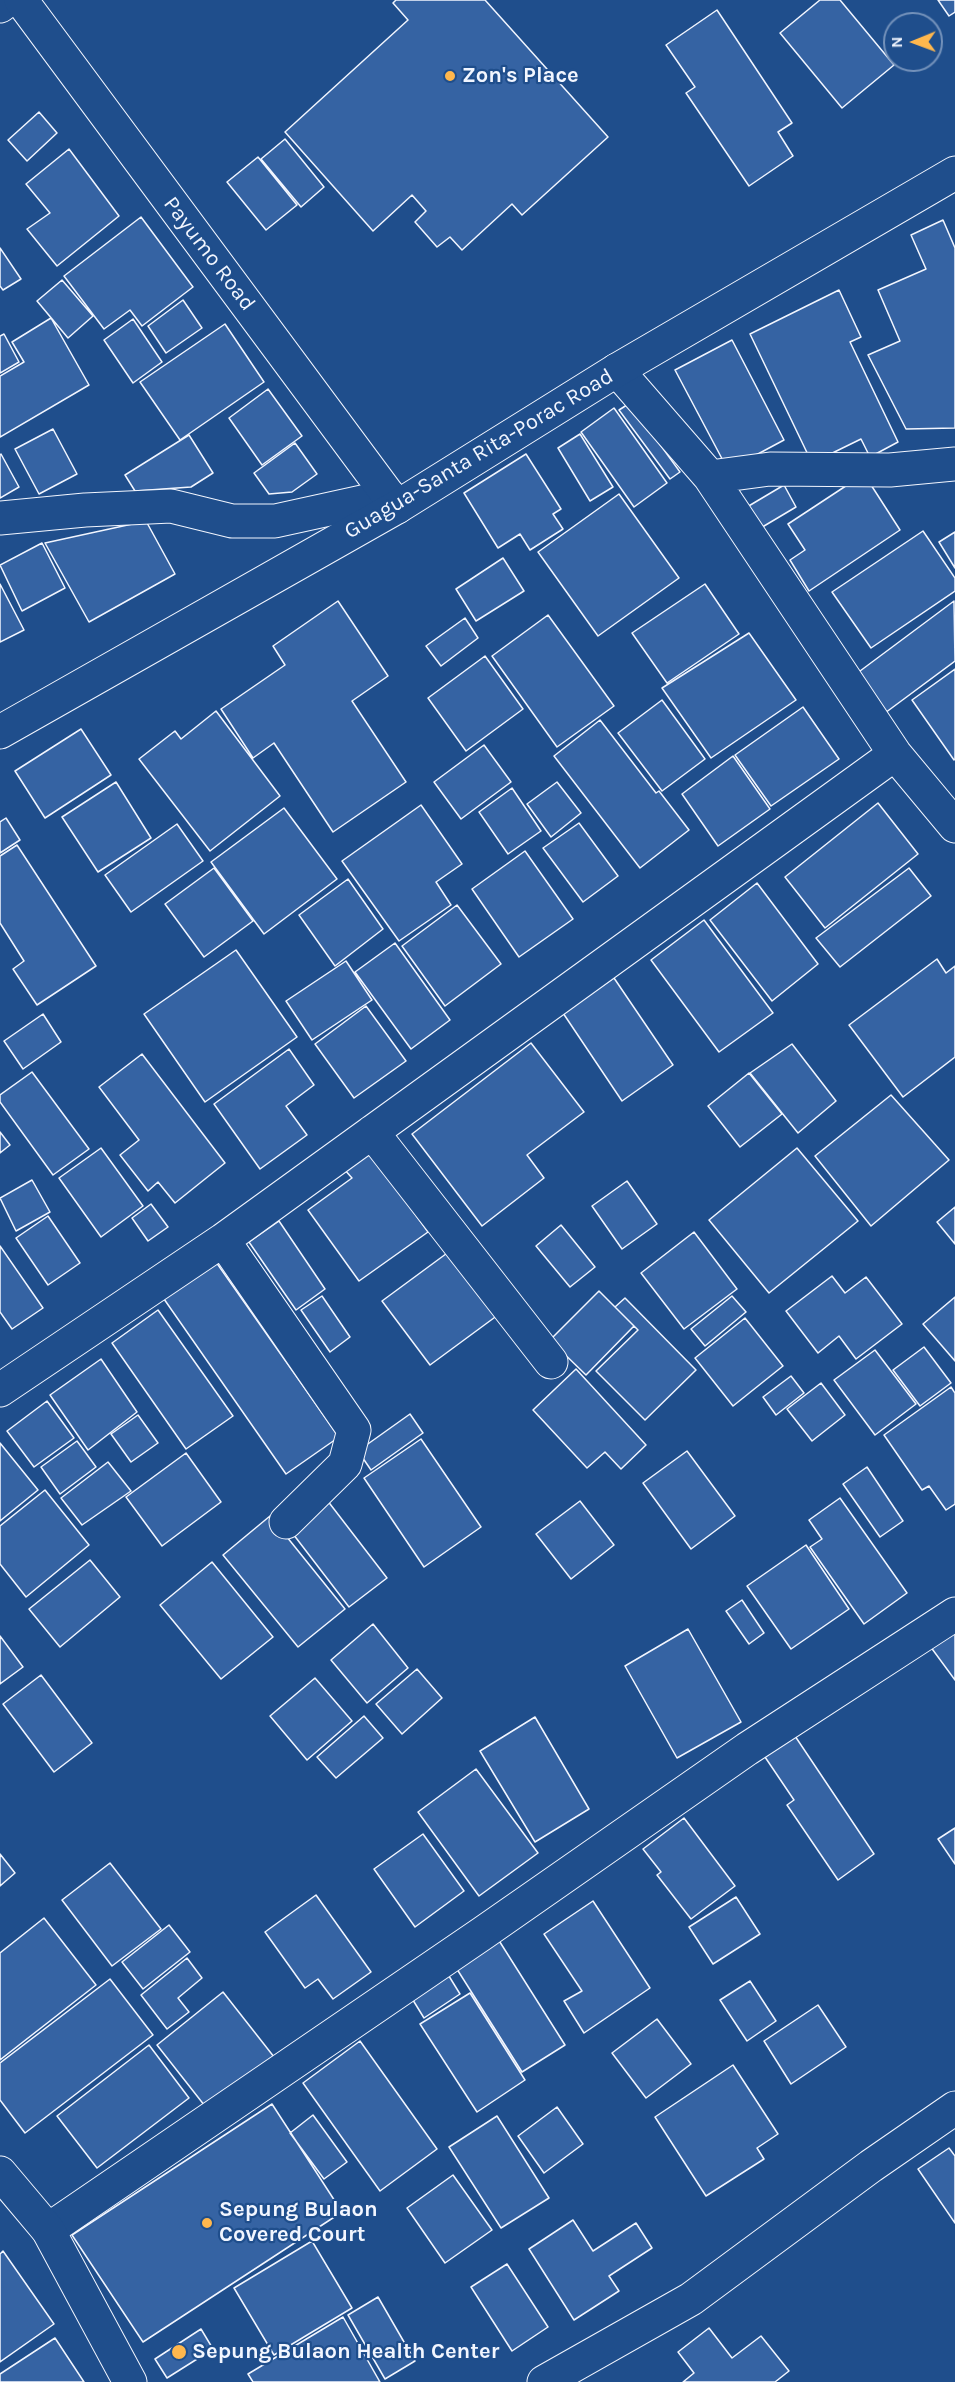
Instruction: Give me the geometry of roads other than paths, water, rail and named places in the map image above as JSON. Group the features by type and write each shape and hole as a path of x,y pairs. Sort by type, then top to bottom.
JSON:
{"street":[{"path":"0,6 8,0"},
{"name":"Payumo Road","path":"21,0 393,502"},
{"name":"Guagua-Santa Rita-Porac Road","path":"0,732 955,173"},
{"path":"617,370 710,477 895,753 955,826"},
{"path":"710,477 770,469 890,470 955,464"},
{"path":"0,518 85,510 171,506 232,521 275,521 393,502"},
{"path":"0,1390 223,1240 895,753"},
{"path":"372,1132 551,1362"},
{"path":"223,1240 354,1430 345,1464 286,1522"},
{"path":"48,2230 474,1940 747,1749 955,1614"},
{"path":"544,2382 691,2299 871,2166 955,2108"},
{"path":"0,2173 48,2230 130,2382"}],"place":[{"name":"Zon's Place","path":"450,76"},
{"name":"Sepung Bulaon Covered Court","path":"207,2223"},
{"name":"Sepung Bulaon Health Center","path":"179,2352"}]}
